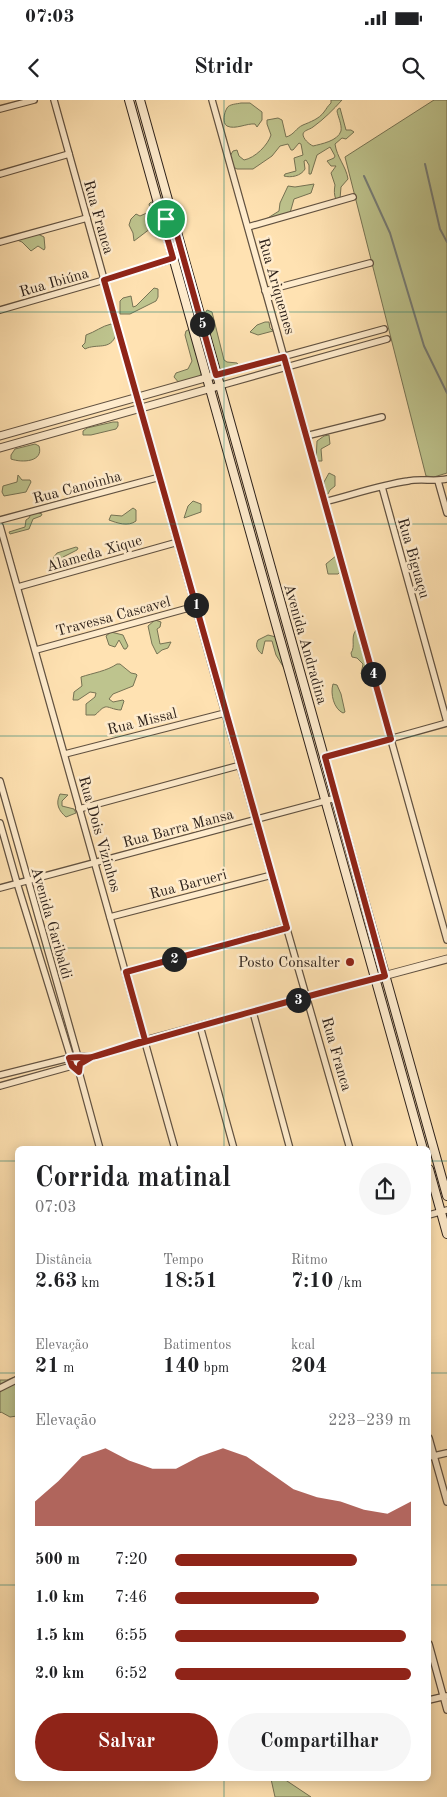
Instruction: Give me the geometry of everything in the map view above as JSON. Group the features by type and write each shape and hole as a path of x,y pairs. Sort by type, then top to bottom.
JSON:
{"main road":[{"name":"Avenida Andradina","path":"129,100 210,389 325,757 447,1196"},
{"name":"Avenida Andradina","path":"140,100 219,386 279,614 325,801 422,1146"},
{"path":"431,1175 444,1211 447,1234"}],"street":[{"path":"0,109 34,100"},
{"name":"Rua Franca","path":"54,100 349,1146"},
{"path":"212,101 220,100"},
{"name":"Rua Ariquemes","path":"212,101 447,940"},
{"path":"0,174 69,154"},
{"path":"248,228 353,197"},
{"path":"162,220 172,217"},
{"path":"0,242 87,218"},
{"name":"Rua Ibiúna","path":"0,310 173,258"},
{"path":"266,291 370,263"},
{"path":"0,436 384,329"},
{"path":"0,448 387,339"},
{"path":"306,436 382,418"},
{"name":"Rua Canoinha","path":"0,520 160,478"},
{"path":"324,502 408,481 423,479 438,481 447,478"},
{"path":"438,481 447,513"},
{"name":"Rua Biguaçu","path":"382,487 447,722"},
{"name":"Rua Dois Vizinhos","path":"0,526 174,1146"},
{"name":"Alameda Xique","path":"18,587 178,542"},
{"name":"Travessa Cascavel","path":"36,650 196,606"},
{"name":"Rua Missal","path":"65,754 226,713"},
{"path":"325,757 447,722"},
{"path":"79,809 241,766"},
{"name":"Avenida Garibaldi","path":"0,781 80,1064 79,1072 99,1146"},
{"name":"Rua Barra Mansa","path":"17,883 336,798"},
{"name":"Avenida Garibaldi","path":"0,823 69,1058 72,1066 79,1072"},
{"name":"Rua Barueri","path":"110,917 272,875"},
{"path":"0,888 17,883"},
{"path":"126,972 287,928"},
{"path":"0,1086 80,1064 92,1057 145,1040 447,960"},
{"path":"253,1012 289,1146"},
{"path":"200,1026 233,1146"},
{"path":"0,1075 77,1056 92,1057"},
{"path":"431,1214 444,1211"},
{"path":"0,1388 15,1380"},
{"path":"447,1453 431,1457 447,1502"},
{"path":"431,1650 445,1696 447,1710"},
{"path":"431,1700 445,1696"}],"green space":[{"path":"331,100 342,100 325,118 304,132 303,136 313,146 329,142 336,137 341,131 337,111 340,108 346,130 354,132 346,139 342,138 335,144 348,179 341,187 340,199 336,200 335,185 331,173 336,166 331,166 327,161 335,156 330,147 317,155 311,174 309,174 309,165 306,160 304,161 305,169 301,173 293,177 284,176 296,171 294,158 303,155 301,144 299,143 293,150 291,150 288,144 280,146 272,156 253,169 237,169 233,167 230,156 233,151 237,150 239,156 244,160 257,154 267,143 271,135 267,120 278,118 282,120 286,137 301,126 320,117 331,103"},
{"path":"434,100 447,100 447,473 434,477 426,476 345,157"},
{"path":"241,103 250,103 262,112 262,120 257,127 255,124 234,127 225,125 224,118 227,108"},
{"path":"314,184 311,193 294,199 290,213 263,221 279,211 280,203 288,186 295,187"},
{"path":"151,202 155,203 157,211 155,215 159,222 134,241 129,225 131,219 136,214 140,216 149,212 149,204"},
{"path":"36,233 44,237 44,250 38,246 31,251 22,242 17,240 18,238"},
{"path":"154,288 158,289 156,301 130,314 120,314 120,301 123,298 131,296 133,307"},
{"path":"207,310 212,312 224,360 237,363 239,366 225,371 218,370 203,317"},
{"path":"269,322 270,328 273,331 258,335 250,332 257,325"},
{"path":"111,324 115,327 116,335 110,343 85,349 82,346 85,343 86,335"},
{"path":"190,329 203,371 200,376 180,384 174,377 176,373 188,369 192,361 185,335 186,331"},
{"path":"118,422 116,429 83,435 83,431 87,428"},
{"path":"329,435 330,444 321,449 322,461 316,461 317,441"},
{"path":"35,444 39,446 40,451 35,458 26,461 11,459 15,449"},
{"path":"329,473 335,476 335,486 326,494 324,482"},
{"path":"18,475 22,480 30,480 31,482 26,492 4,496 2,492 3,486 17,482"},
{"path":"193,501 201,504 201,512 184,518 188,506"},
{"path":"133,508 136,510 136,521 133,523 122,524 109,520 111,515 122,516"},
{"path":"36,512 42,514 33,519 29,529 10,534 9,532 25,527 26,520 31,514"},
{"path":"78,548 77,550 63,557 64,565 70,565 70,567 54,571 50,562 57,553"},
{"path":"337,555 341,571 338,574 328,574 326,564"},
{"path":"155,620 161,622 160,627 157,629 160,644 171,642 168,648 157,654 152,644 148,626"},
{"path":"356,630 358,631 360,645 369,672 364,677 361,674 363,664 357,658 352,657 351,653 353,636"},
{"path":"111,632 123,635 128,646 126,649 124,649 119,640 115,647 109,645 106,636"},
{"path":"268,635 276,637 286,664 284,668 276,655 272,641 265,641 262,654 258,649 258,640"},
{"path":"117,664 137,675 133,686 113,694 109,699 113,702 123,700 121,710 105,707 95,715 86,715 86,704 95,697 96,693 90,692 78,700 73,700 74,692 82,686 81,677"},
{"path":"333,684 337,685 341,694 345,712 343,713 337,708 334,701"},
{"path":"60,794 68,795 62,801 62,806 74,809 76,813 66,817 61,812 58,804"},
{"path":"15,1377 15,1416 10,1417 0,1413 0,1380"},
{"path":"271,1781 287,1781 311,1797 275,1797"}],"waterway":[{"path":"425,164 440,229 447,242"},
{"path":"364,176 390,233 424,346 447,393"}],"place":[{"name":"Posto Consalter","path":"350,962"}],"route":[{"path":"166,219 162,220 173,258 104,280 287,928 126,972 145,1040 92,1057 80,1064 79,1072 72,1066 69,1058 77,1056 92,1057 145,1040 385,976 325,757 391,739 284,357 216,375 172,217 166,219"}]}
